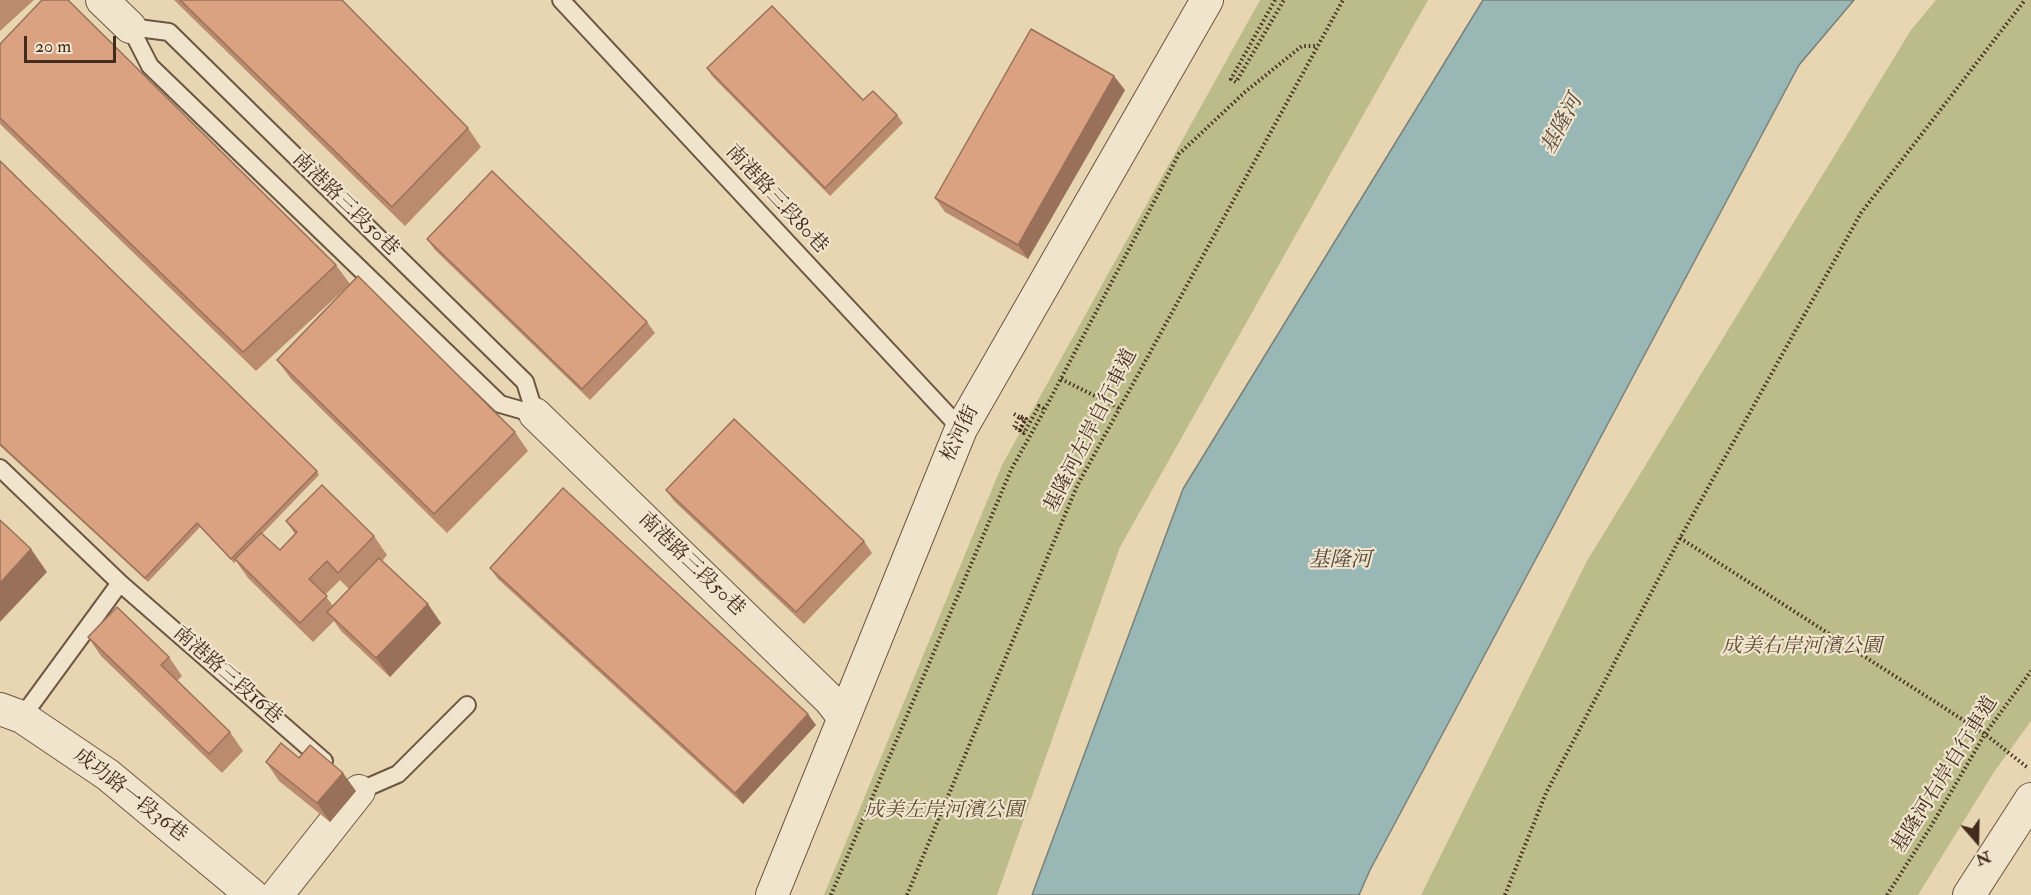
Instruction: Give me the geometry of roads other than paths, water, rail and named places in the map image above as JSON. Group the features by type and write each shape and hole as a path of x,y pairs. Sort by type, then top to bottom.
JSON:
{"street":[{"name":"南港路三段50巷","path":"102,0 130,27"},
{"name":"松河街","path":"772,895 962,429 1207,0"},
{"name":"南港路三段50巷","path":"535,414 830,700 844,718"},
{"name":"成功路一段36巷","path":"11,713 108,775 252,895"},
{"path":"276,895 344,779"},
{"path":"1969,895 2031,799"}],"lane":[{"name":"南港路三段80巷","path":"561,0 962,429"},
{"name":"南港路三段50巷","path":"130,27 150,66 500,404 535,414"},
{"name":"南港路三段50巷","path":"130,27 169,32 525,382 535,414"},
{"name":"南港路三段16巷","path":"0,468 120,583 344,779"},
{"path":"11,713 120,583"},
{"path":"344,779 398,774 467,705"}],"water":[{"name":"基隆河","path":"1483,0 1854,0 1799,65 1370,870 1359,895 1032,895 1183,489"}],"park label":[{"name":"成美右岸河濱公園","path":"1802,648"},
{"name":"成美左岸河濱公園","path":"944,812"}]}
